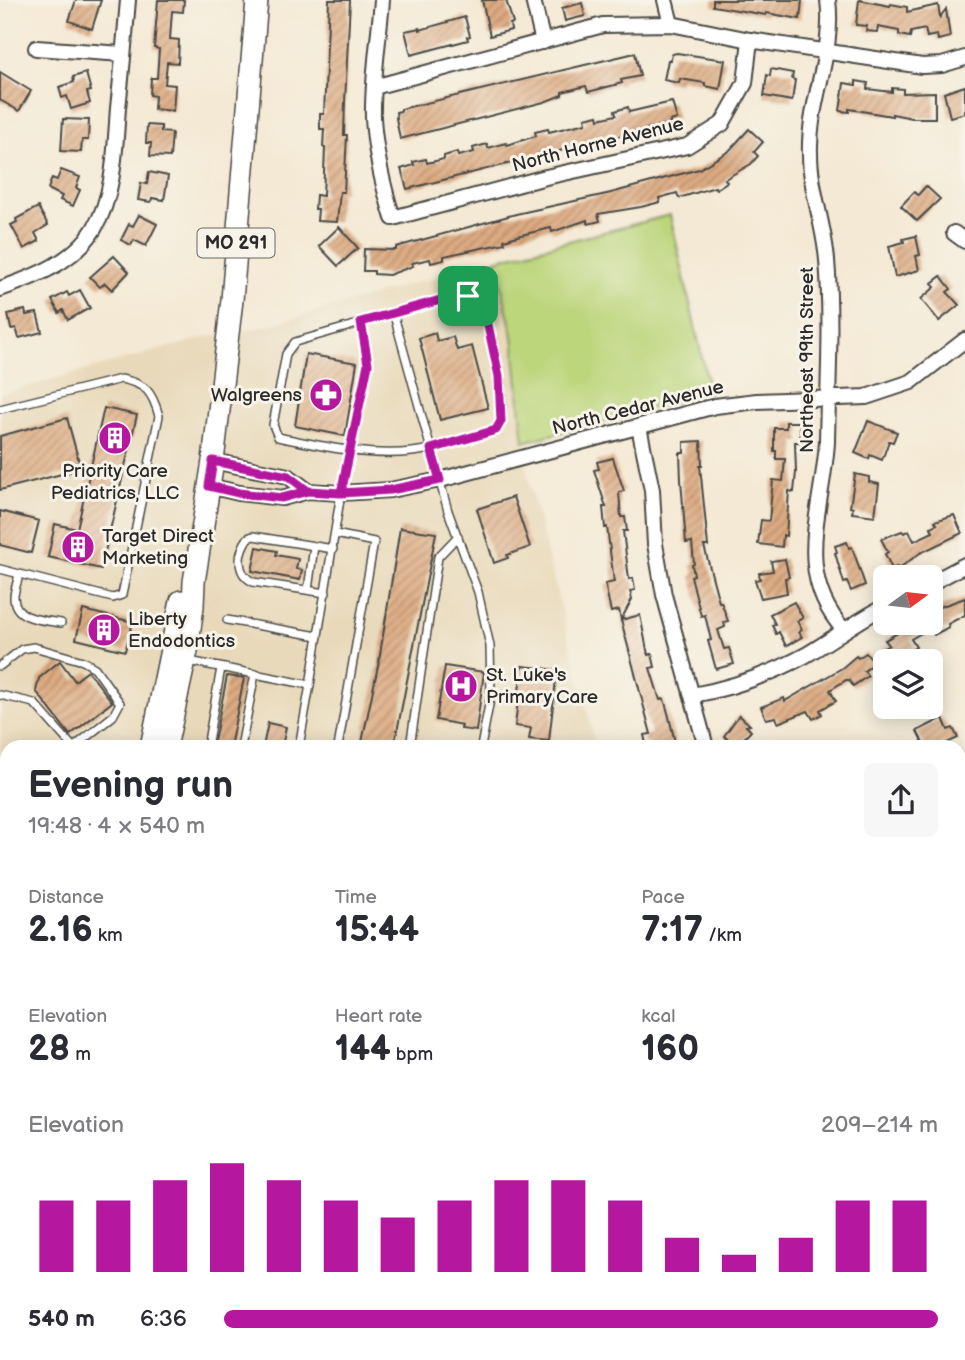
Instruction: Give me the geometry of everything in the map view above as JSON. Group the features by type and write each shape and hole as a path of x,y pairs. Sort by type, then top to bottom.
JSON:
{"main road":[{"name":"MO 291","path":"168,740 185,660 213,461 232,300 257,0"},
{"name":"MO 291","path":"153,740 181,600 194,582"}],"street":[{"path":"0,289 38,275 71,253 94,229 113,169 128,0"},
{"path":"382,0 374,87 603,25 671,24 750,40 922,66 942,65 965,58"},
{"path":"533,0 543,42"},
{"path":"666,0 671,24"},
{"name":"Northeast 99th Street","path":"828,0 828,52 816,101 810,155 827,257 828,398 825,467 814,533 813,562 827,607 844,630"},
{"name":"North Horne Avenue","path":"374,87 373,119 383,186 393,218 546,177 687,146 722,124 745,83 750,40"},
{"path":"36,47 123,54"},
{"name":"North Cedar Avenue","path":"209,486 282,498 308,491 341,493 390,490 440,480 715,406 757,401 866,397 911,382 965,340"},
{"path":"639,427 652,490 655,544 664,595 704,740"},
{"name":"North Cedar Avenue","path":"213,461 288,476 308,491"},
{"path":"943,577 965,565"},
{"path":"693,695 720,690 776,669 813,651 873,613"}],"lane":[{"path":"455,296 468,296 478,303 486,316 499,376 501,421 496,430 431,449 393,453 350,451 278,437 274,425 286,354 295,342 393,312 455,296"},
{"path":"393,312 448,511 478,592 489,646 491,694 482,740"},
{"path":"300,740 341,493 368,364 361,322"},
{"path":"0,409 121,379 140,383 153,397 159,416 122,596 113,598 0,569"},
{"path":"335,534 374,542 339,740"},
{"path":"326,593 253,582 244,578 241,571 241,548 248,538 253,536 333,549"},
{"path":"411,740 438,557 458,536"},
{"path":"307,590 314,546"},
{"path":"19,574 14,598 17,608 24,616 61,623"},
{"path":"227,620 318,636"},
{"path":"0,666 22,649 34,647 83,660 95,668 120,703 113,716 83,740"},
{"path":"185,660 310,685"},
{"path":"208,740 221,667"},
{"path":"242,740 255,674"},
{"path":"0,695 34,703 68,740"}],"shaded area":[{"path":"495,260 513,336 527,474 594,740 0,740 0,394 203,338 263,327"}],"green space":[{"path":"670,215 710,393 524,442 513,336 495,260"}],"building":[{"path":"76,0 101,0 92,29 69,21"},
{"path":"158,0 184,0 183,12 172,11 170,39 179,40 178,63 167,62 165,84 175,85 173,111 154,109 155,96 150,95 151,78 157,78 159,49 154,48"},
{"path":"329,0 350,0 344,192 340,192 337,222 317,221 318,209 315,209 316,195 323,196 325,148 324,129 320,129 320,114 324,114"},
{"path":"482,0 506,0 513,23 510,24 511,30 490,36"},
{"path":"713,0 802,0 800,19 713,6"},
{"path":"859,0 907,7 907,12 938,5 940,17 946,9 950,37 938,40 937,35 927,37 925,29 911,32 910,37 899,35 899,31 878,27 877,32 866,31 867,26 856,25"},
{"path":"582,3 585,16 565,21 562,8"},
{"path":"465,17 470,36 467,37 468,40 411,55 405,31 420,30"},
{"path":"635,53 640,76 621,80 622,83 588,92 586,86 562,92 562,95 544,102 400,139 396,112 401,109"},
{"path":"672,54 725,60 720,89 705,86 705,83 680,79 679,83 664,80 668,60 671,60"},
{"path":"771,69 793,73 792,79 795,80 792,101 764,96 767,75 770,76"},
{"path":"0,72 31,91 19,111 0,100"},
{"path":"86,73 91,91 87,92 90,103 71,109 67,96 62,98 59,87 74,82 73,77"},
{"path":"856,81 868,83 867,89 892,92 892,88 903,89 903,93 935,92 935,118 892,116 849,109 849,112 840,111 844,83 856,85"},
{"path":"965,86 965,113 950,117 944,93"},
{"path":"672,102 677,119 670,121 671,123 407,189 401,169 414,165 413,162 426,159 427,163 457,152 458,156 474,152 473,148 487,144 488,148 506,143 507,145 536,136 535,132 548,129 549,132 586,123 585,118 598,115 599,119 616,115 615,111 628,107 629,112"},
{"path":"63,119 89,120 88,140 82,140 81,152 61,151"},
{"path":"147,125 161,126 161,132 172,133 170,157 150,156 151,143 146,143"},
{"path":"749,129 763,142 754,152 758,156 751,164 725,179 727,182 716,189 715,187 679,198 677,193 659,198 660,202 598,214 600,221 588,224 587,220 552,232 551,228 521,235 504,240 505,243 444,256 444,260 431,263 430,259 412,263 413,266 389,275 363,271 364,249 396,250 396,247 516,214 611,193 699,169 729,151"},
{"path":"61,170 80,177 76,188 80,190 73,206 60,200 62,196 48,189 52,178 57,180"},
{"path":"149,172 168,176 164,200 138,200 141,183 147,184"},
{"path":"926,186 940,199 917,221 901,206 914,192 918,195"},
{"path":"38,207 48,225 35,233 39,241 24,249 11,225 17,222 16,219"},
{"path":"139,215 157,224 146,246 134,240 131,245 121,240 129,224 133,226"},
{"path":"339,227 358,248 338,266 319,246"},
{"path":"916,236 920,255 916,256 919,270 895,277 889,246"},
{"path":"114,256 129,272 112,290 105,283 100,287 90,277"},
{"path":"941,276 951,289 947,292 959,305 939,321 921,299 935,287 932,283"},
{"path":"80,290 90,308 68,320 63,310 59,313 52,300 67,292 69,296"},
{"path":"25,310 26,315 37,313 42,332 19,338 16,328 11,329 8,314"},
{"path":"435,333 437,341 453,337 457,350 472,346 488,408 440,420 419,338"},
{"name":"Walgreens","path":"306,354 357,363 345,436 295,426"},
{"path":"104,408 137,415 101,569 48,557 55,524 77,529"},
{"path":"67,418 81,469 0,490 0,436"},
{"path":"868,421 897,432 893,442 889,441 882,460 870,455 869,459 855,453"},
{"path":"786,422 800,422 800,442 795,442 796,472 794,492 789,491 786,536 783,535 782,547 758,544 761,520 769,521 773,480 783,481 785,459 776,459 774,428 786,428"},
{"path":"701,441 700,466 708,546 704,546 719,602 728,621 724,622 725,627 718,630 724,649 729,648 734,664 716,669 708,641 711,640 705,615 701,616 691,576 694,575 692,542 686,543 681,480 680,453 684,453 684,442"},
{"path":"613,458 624,491 619,492 621,517 625,517 627,531 623,531 629,579 633,578 635,590 630,591 632,599 621,620 619,610 611,612 605,584 614,582 607,527 605,528 603,507 606,507 594,470 599,469 597,462"},
{"path":"855,474 869,477 869,482 879,484 875,516 852,513 853,508 850,507"},
{"path":"513,497 530,547 494,563 477,509"},
{"path":"0,511 39,521 31,553 0,545"},
{"path":"954,515 962,533 920,553 904,565 890,565 885,554 888,552 881,539 909,531 914,541 933,532 931,527 937,524 935,521"},
{"path":"400,528 436,533 395,740 362,740 379,661"},
{"path":"847,542 849,548 852,547 865,585 851,591 847,582 844,583 835,553 835,546"},
{"path":"257,547 277,551 276,555 298,559 296,569 302,570 300,580 252,571"},
{"path":"785,559 789,577 785,578 787,593 761,598 755,580 760,579 759,573 773,571 771,561"},
{"path":"965,598 965,615 948,624 949,627 943,630 943,606"},
{"path":"794,602 803,618 797,621 802,637 786,646 779,632 776,634 770,614"},
{"name":"Liberty Endodontics","path":"83,610 133,622 125,651 76,639"},
{"path":"640,615 648,655 652,654 655,667 650,668 660,700 664,699 675,740 645,740 644,735 651,734 621,620"},
{"path":"894,635 918,635 911,639 916,647 913,649 882,649 889,645 885,640"},
{"path":"866,653 869,657 873,655 873,664 864,671 868,676 853,686 846,680 830,690 836,701 820,710 822,714 813,719 808,711 778,723 776,717 766,719 761,707 784,698 785,701 842,668 856,656 858,658"},
{"path":"60,661 75,681 88,671 112,702 70,735 36,691 39,678"},
{"path":"445,666 484,672 476,731 436,720"},
{"path":"522,666 557,670 549,740 529,739 531,728 515,726"},
{"path":"227,676 244,678 231,740 214,740"},
{"path":"739,715 750,725 746,726 751,731 743,740 728,740 724,736"},
{"path":"943,718 948,730 953,728 958,738 954,740 922,740 917,731"},
{"path":"268,723 286,727 283,740 264,740"}],"place":[{"name":"Walgreens","path":"326,395"},
{"name":"Priority Care Pediatrics, LLC","path":"115,438"},
{"name":"Target Direct Marketing","path":"78,547"},
{"name":"Liberty Endodontics","path":"104,630"},
{"name":"St. Luke's Primary Care","path":"461,686"}],"route":[{"path":"468,296 455,296 361,322 368,364 341,493 308,491 282,498 209,486 213,461 288,476 308,491 341,493 390,490 440,480 431,449 496,430 501,421 499,376 486,316 478,303 468,296"}]}
